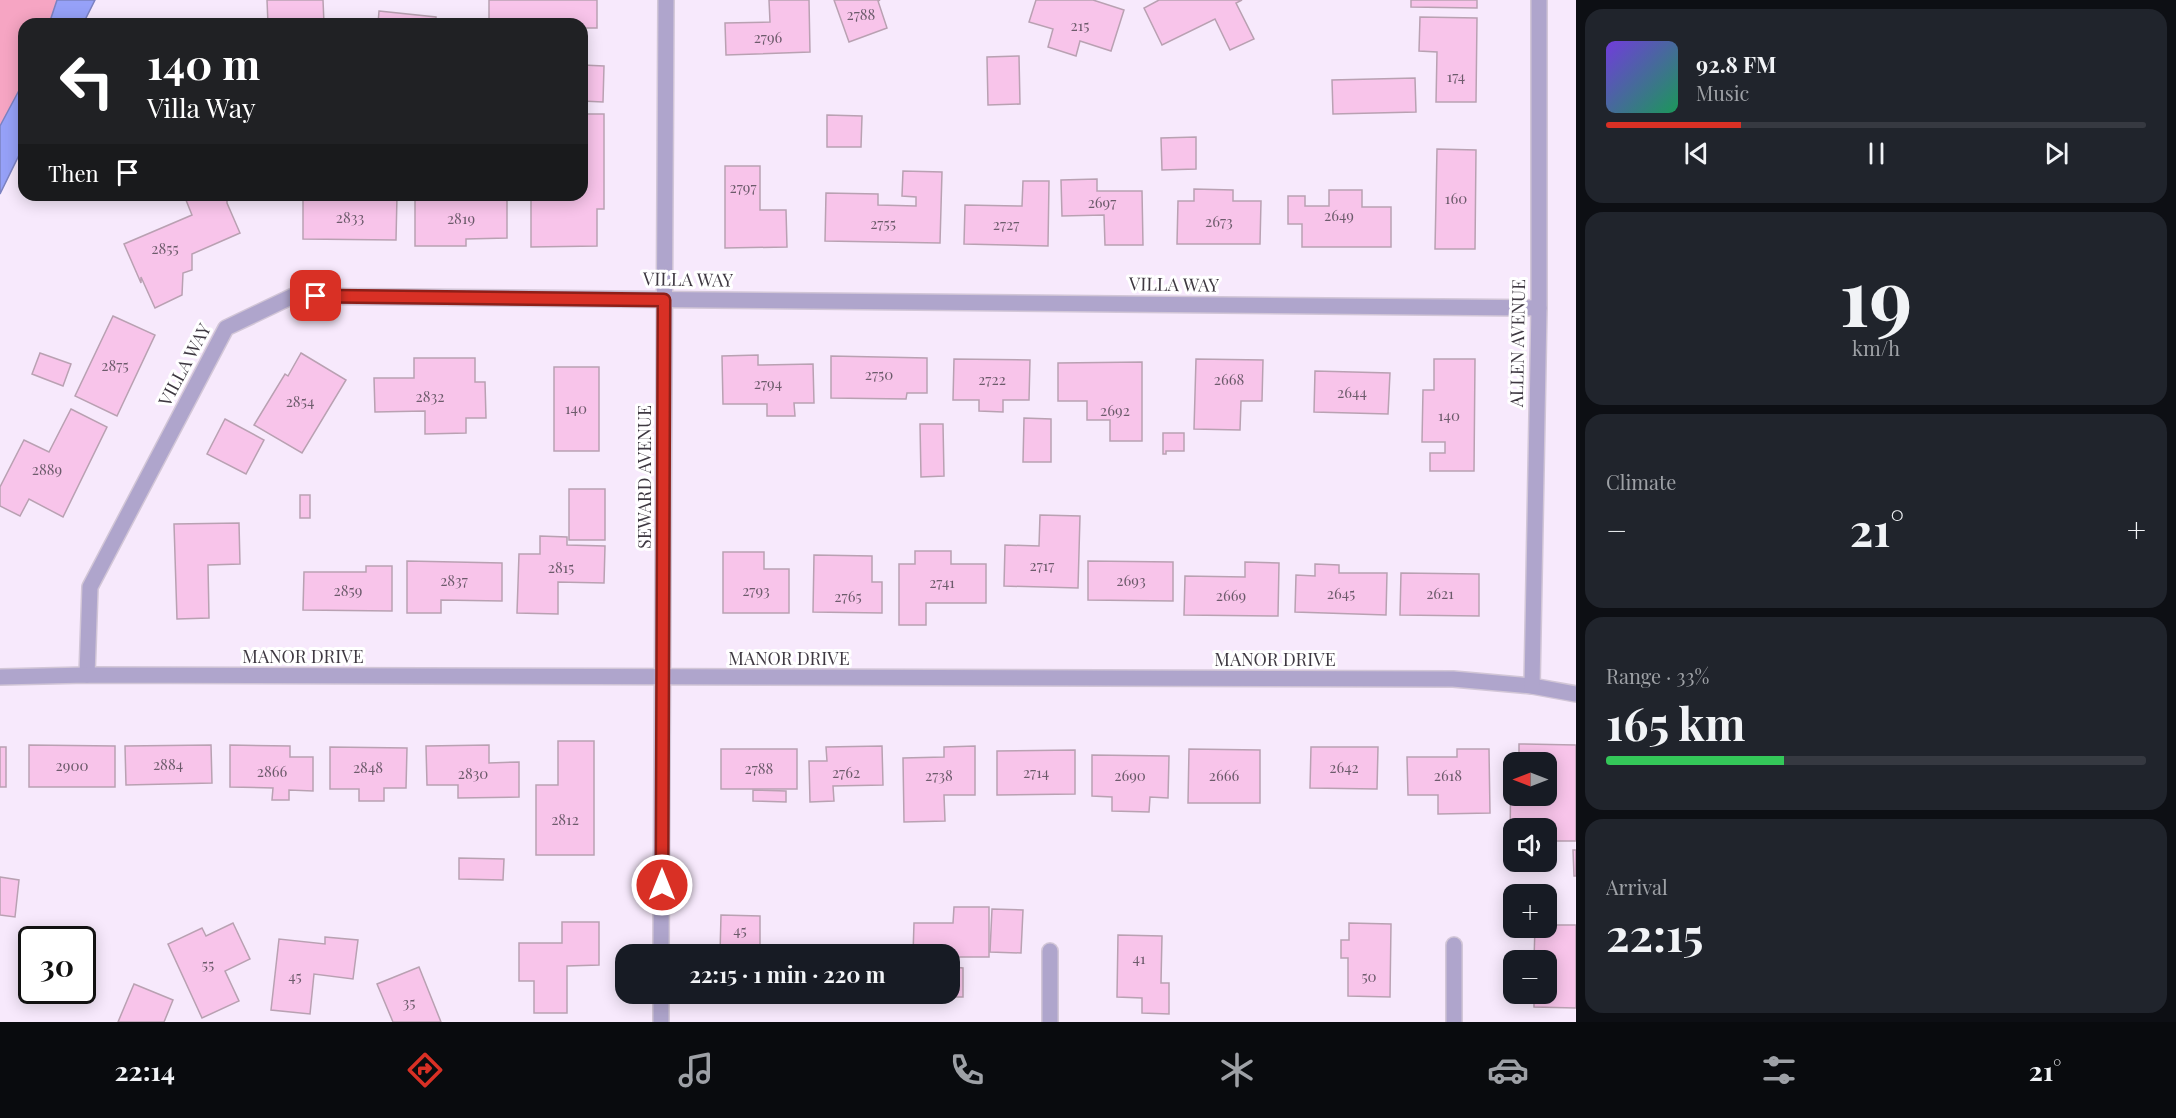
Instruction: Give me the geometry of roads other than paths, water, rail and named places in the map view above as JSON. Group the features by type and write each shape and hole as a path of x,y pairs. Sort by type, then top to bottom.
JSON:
{"street":[{"name":"SEWARD AVENUE","path":"661,944 666,0"},
{"name":"ALLEN AVENUE","path":"1532,686 1539,308 1539,0"},
{"name":"VILLA WAY","path":"87,675 90,587 226,328 293,296 1539,308"},
{"name":"MANOR DRIVE","path":"0,677 87,675 1453,679 1532,686 1576,694"},
{"path":"1454,945 1454,1022"},
{"path":"1050,951 1050,1022"},
{"path":"661,1004 661,1022"}],"water":[{"path":"57,0 95,0 86,18 51,18"},
{"path":"18,92 18,157 0,194 0,126"}]}
